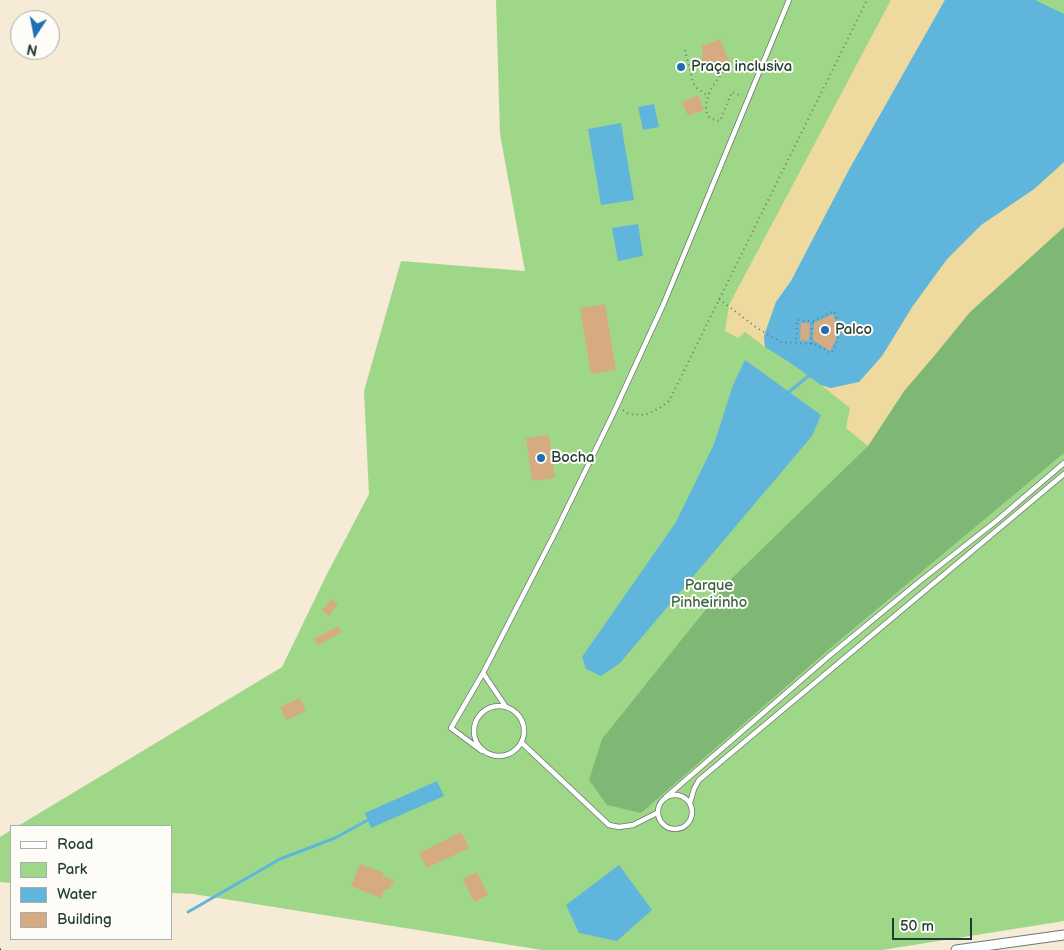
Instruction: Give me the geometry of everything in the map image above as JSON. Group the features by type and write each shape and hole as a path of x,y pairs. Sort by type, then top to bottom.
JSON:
{"street":[{"path":"956,950 1064,935"}],"lane":[{"path":"482,751 476,742 474,730 476,720 484,711 494,706 506,707 516,712 522,721 525,732 522,743 514,752 504,756 493,756 482,751 451,728 483,673 556,531 616,407 664,303 789,0"},
{"path":"666,797 674,794 684,797 690,803 693,812 691,820 684,827 676,830 667,828 660,821 657,813 659,804 666,797 829,656 995,522 1064,463"},
{"path":"690,803 699,780 1064,474"},
{"path":"483,673 506,707"},
{"path":"522,743 610,825 619,827 633,825 657,813"}],"path":[{"path":"616,407 629,414 646,415 660,408 668,401 867,0"},
{"path":"685,50 693,83 708,96"},
{"path":"723,72 710,90 706,104 708,116 720,122 732,92 749,98"},
{"path":"719,299 757,328 781,342 796,343 811,344 815,344 831,354 839,333 834,311 814,321 797,320 796,343"},
{"path":"811,344 812,321"}],"green space":[{"name":"Parque Pinheirinho","path":"496,0 1064,0 1064,921 882,950 542,950 193,894 172,893 172,825 20,825 282,667 327,574 369,494 364,391 401,261 525,271 500,134"},
{"path":"1064,227 1064,453 834,645 641,813 607,805 589,780 602,739 727,583 868,446 904,391 970,312"},
{"path":"10,831 10,883 0,882 0,837"}],"sand":[{"path":"891,0 945,0 850,168 791,281 776,302 764,336 765,347 745,332 738,338 725,331 729,305"},
{"path":"1064,162 1064,227 970,312 904,391 868,446 846,428 850,408 821,385 831,388 882,356 912,307 947,259 981,225 1034,189"}],"water":[{"path":"945,0 1035,0 1064,14 1064,162 1034,189 981,225 947,259 912,307 882,356 859,382 831,388 821,385 765,347 764,336 776,302 791,281 850,168"},
{"path":"654,104 659,127 643,130 638,107"},
{"path":"621,123 634,200 601,205 588,129"},
{"path":"638,224 643,256 618,261 612,228"},
{"path":"745,360 821,415 812,436 620,663 601,676 586,669 582,657 676,522 714,444 733,385"},
{"path":"437,781 444,796 371,828 365,813"},
{"path":"619,865 652,910 617,941 579,933 566,905"}],"building":[{"path":"720,39 730,64 712,71 710,66 701,61 703,51 701,46"},
{"path":"698,95 704,110 688,116 682,102"},
{"path":"605,304 616,370 591,374 580,308"},
{"name":"Palco","path":"833,314 837,326 837,335 830,351 813,340 814,323"},
{"path":"801,323 810,323 809,341 800,340"},
{"name":"Bocha","path":"549,435 555,478 532,481 526,438"},
{"path":"332,599 338,604 329,616 322,610"},
{"path":"338,626 342,632 318,645 314,639"},
{"path":"300,698 306,711 286,720 280,707"},
{"path":"461,832 469,848 427,868 419,853"},
{"path":"360,864 384,873 382,876 394,880 389,890 385,889 381,898 351,886"},
{"path":"477,872 488,895 474,902 463,879"}],"waterway":[{"path":"789,392 812,373"},
{"path":"188,912 280,859 335,838 368,820"}],"place":[{"name":"Praça inclusiva","path":"681,67"},
{"name":"Palco","path":"825,330"},
{"name":"Bocha","path":"541,458"}]}
